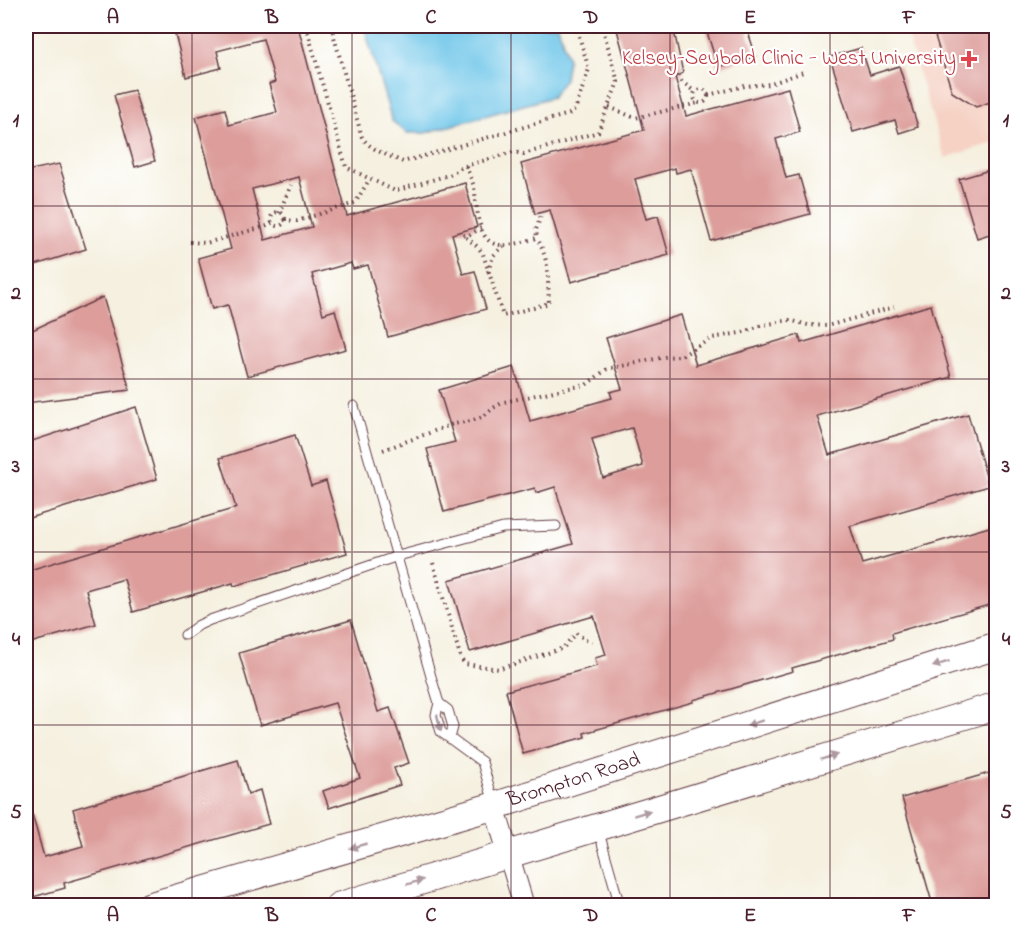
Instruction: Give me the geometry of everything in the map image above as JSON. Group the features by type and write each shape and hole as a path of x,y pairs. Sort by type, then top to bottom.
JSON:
{"street":[{"name":"Brompton Road","path":"150,906 495,806 996,646"},
{"path":"339,906 996,706"},
{"path":"495,806 524,906"}],"lane":[{"path":"354,406 439,703 447,710 453,727 450,738 482,762 495,806"},
{"path":"185,635 210,620 398,556 502,528 556,525"},
{"path":"598,826 620,906"}],"path":[{"path":"306,26 343,162 346,167 369,180 395,191 453,174 456,170 466,166 513,152 524,154 598,132 618,82 602,26"},
{"path":"331,26 362,137 373,147 403,162 569,114 575,110 589,69 576,26"},
{"path":"609,107 635,118 704,103 708,95 745,86 770,84 806,71"},
{"path":"681,81 695,92"},
{"path":"695,92 699,89 704,90 708,95"},
{"path":"695,92 694,99 698,103"},
{"path":"466,166 474,185 481,228 489,241 496,245 504,245 537,238"},
{"path":"284,220 297,221 355,203 369,180"},
{"path":"272,222 272,216 279,213 291,185"},
{"path":"279,213 284,220"},
{"path":"481,228 469,235 463,235 478,247 504,316 549,303 549,269 536,230 541,214"},
{"path":"272,222 279,226 284,220"},
{"path":"190,242 206,243 267,226 272,222"},
{"path":"488,272 493,256 504,245"},
{"path":"368,452 381,451 436,429 471,421 504,402 586,386 607,369 681,356 712,338 789,320 808,325 827,326 894,307"},
{"path":"428,548 461,659 465,664 499,669 563,648 576,633 592,641"}],"shaded area":[{"path":"904,26 996,26 996,142 945,158"}],"water":[{"path":"364,26 558,26 568,59 565,79 552,97 425,133 407,133 392,121"}],"building":[{"path":"173,26 298,26 347,216 465,183 477,227 452,234 463,274 475,271 486,309 388,337 368,265 353,269 351,263 312,274 323,314 335,310 346,349 247,376 228,305 212,309 198,258 231,249 196,117 225,109 229,125 277,112 269,84 275,82 263,39 217,51 221,68 186,77","holes":["299,177 312,227 265,240 252,189"]},
{"path":"616,26 673,26 683,73 675,77 686,116 788,88 800,132 776,139 786,178 799,175 810,214 711,241 691,169 676,173 675,168 635,179 646,219 658,216 669,255 571,282 550,210 535,214 521,164 644,130"},
{"path":"705,26 746,26 756,56 718,67"},
{"name":"Kelsey-Seybold Clinic - West University","path":"932,26 996,26 996,100 976,107 952,92"},
{"path":"861,48 870,75 899,66 918,127 899,133 895,120 853,132 830,57"},
{"path":"134,90 155,161 135,167 114,95"},
{"path":"59,164 86,249 26,268 26,171"},
{"path":"996,168 996,232 977,238 959,179"},
{"path":"103,297 130,390 26,403 26,333"},
{"path":"931,305 951,377 817,416 829,455 968,414 989,486 850,526 862,564 996,525 996,603 892,633 893,639 792,668 793,671 584,733 585,737 523,754 506,691 597,666 595,658 606,655 594,616 470,652 449,580 573,544 555,487 536,493 535,488 444,512 427,449 455,442 439,390 514,367 530,421 612,398 610,392 622,389 606,338 681,315 696,365 799,335 801,343","holes":["632,428 643,466 603,478 592,439"]},
{"path":"136,407 157,479 26,519 26,443"},
{"path":"295,435 311,486 326,481 347,553 133,612 124,579 86,590 96,624 30,643 26,627 26,571 236,508 220,458"},
{"path":"351,620 378,712 390,708 409,763 394,768 400,785 329,808 323,791 360,778 335,703 260,725 239,653"},
{"path":"238,760 248,794 260,790 269,824 64,883 65,888 26,899 26,814 32,814 44,857 83,846 73,809"},
{"path":"996,771 996,906 933,906 902,798"}],"place":[{"name":"Kelsey-Seybold Clinic - West University","path":"969,59"}]}
